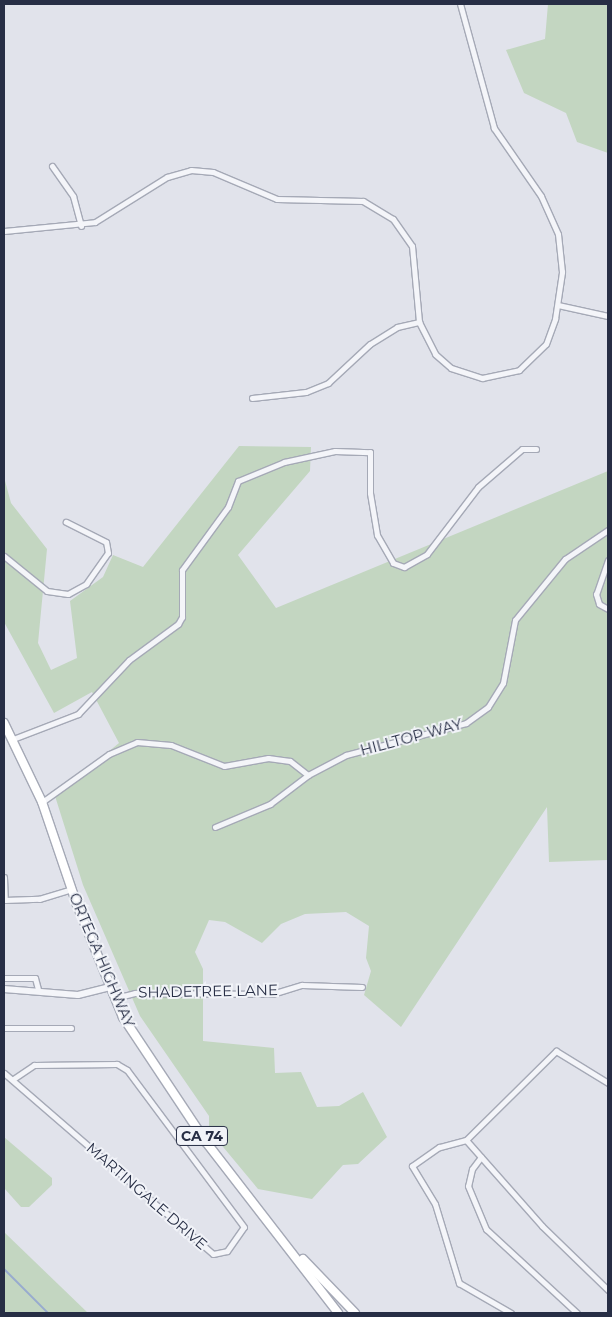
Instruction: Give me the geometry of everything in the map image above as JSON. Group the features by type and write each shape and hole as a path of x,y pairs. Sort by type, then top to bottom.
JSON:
{"main road":[{"name":"ORTEGA HIGHWAY","path":"4,723 42,802 72,888 115,998 140,1046 180,1105 291,1247 338,1313"},
{"name":"ORTEGA HIGHWAY","path":"291,1247 355,1313"}],"street":[{"path":"4,231 81,226 118,212 167,177 191,170 225,176 277,199 363,201 393,219 412,246 419,322 435,354 451,368 495,377 519,370 533,360 546,344 558,305 562,272 558,234 540,196 494,128 460,4"},
{"path":"52,166 73,196 81,226"},
{"path":"558,305 608,316"},
{"path":"252,398 306,392 328,383 370,344 397,327 419,322"},
{"path":"13,739 82,711 129,660 178,624 182,617 182,570 228,508 238,481 284,462 335,452 370,452 370,493 377,535 389,559 404,567 427,554 475,491 516,453 536,449"},
{"path":"4,556 47,591 68,594 86,584 108,553 106,542 66,522"},
{"name":"HILLTOP WAY","path":"215,827 270,804 308,775 346,755 466,723 488,707 502,683 515,620 565,559 608,530"},
{"path":"608,560 596,594 599,604 608,609"},
{"path":"42,802 109,754 137,742 171,745 224,766 268,758 290,761 308,775"},
{"path":"4,877 4,900 40,899 72,888"},
{"path":"4,978 35,978 38,989"},
{"name":"SHADETREE LANE","path":"115,998 135,993 272,994 302,985 362,987"},
{"path":"4,989 38,989 78,995 111,987"},
{"path":"4,1028 71,1028"},
{"path":"511,1313 459,1283 435,1204 412,1166 439,1147 466,1140 556,1051 608,1083"},
{"name":"MARTINGALE DRIVE","path":"4,1073 213,1254 227,1251 244,1227 127,1070 117,1064 34,1065 13,1079"},
{"path":"466,1140 542,1226 608,1290"},
{"path":"481,1157 472,1169 468,1186 486,1229 577,1313"}],"green space":[{"path":"548,4 608,4 608,153 577,142 566,113 524,93 506,50 545,39"},
{"path":"239,446 311,447 310,471 238,555 276,608 608,471 608,860 549,862 547,807 401,1027 364,995 371,971 366,958 369,926 346,912 305,914 281,924 262,943 225,922 209,920 195,952 203,969 203,1041 274,1048 275,1073 301,1072 317,1107 339,1106 363,1092 387,1137 358,1164 343,1165 312,1199 258,1189 209,1130 209,1116 140,1016 83,885 55,796 119,743 92,692 54,713 4,622 4,477 11,503 47,549 38,643 51,670 77,658 70,601 103,577 113,555 143,567"},
{"path":"4,1137 52,1178 52,1185 29,1207 21,1207 4,1188"},
{"path":"4,1232 88,1313 4,1313"}],"waterway":[{"path":"4,1269 48,1313"}]}
